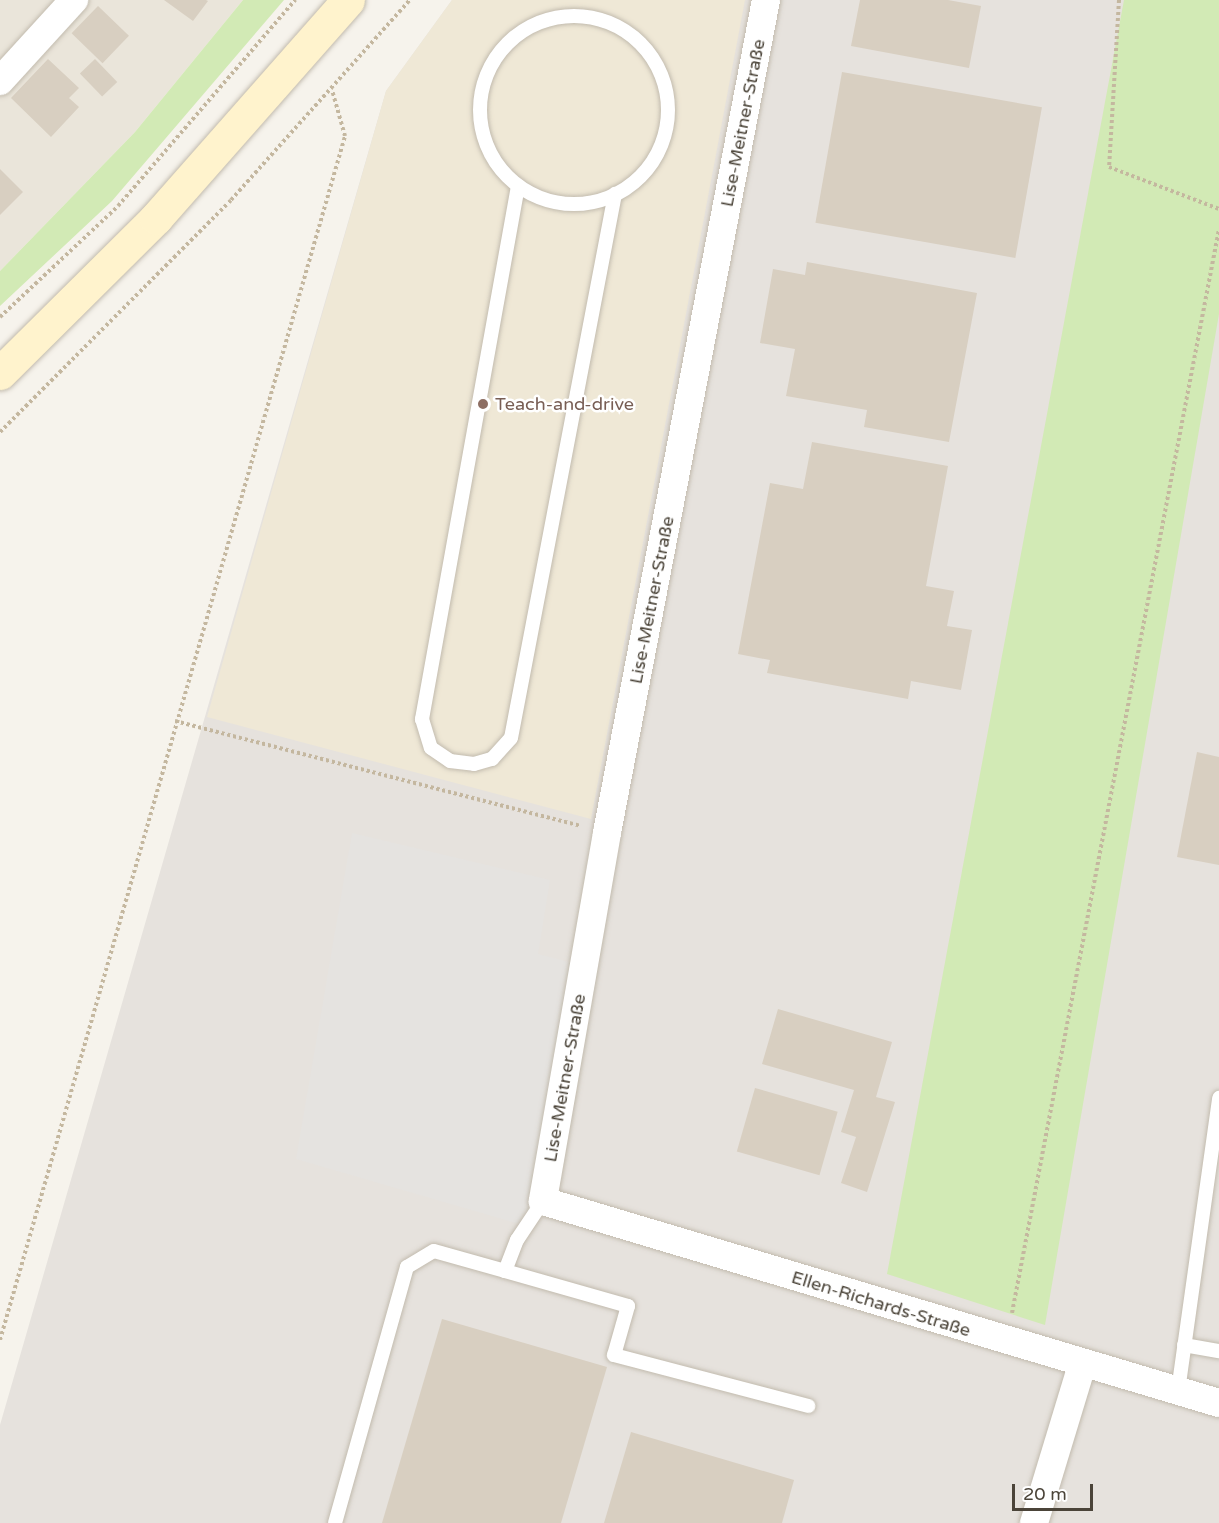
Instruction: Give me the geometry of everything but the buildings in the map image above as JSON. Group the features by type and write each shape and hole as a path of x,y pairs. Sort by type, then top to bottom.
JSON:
{"main road":[{"path":"0,373 156,218 348,0"}],"street":[{"path":"0,81 74,0"},
{"name":"Lise-Meitner-Straße","path":"543,1201 608,833 766,0"},
{"name":"Ellen-Richards-Straße","path":"543,1201 1007,1343 1219,1403"},
{"path":"1034,1523 1082,1365"}],"lane":[{"path":"580,15 609,21 635,37 666,89 668,120 659,151 641,176 615,195 566,204 518,186 497,164 484,137 480,107 485,77 500,51 522,30 549,18 580,15"},
{"path":"518,186 422,719 431,748 450,761 474,764 492,759 511,738 615,195"},
{"path":"1178,1391 1219,1098"},
{"path":"505,1271 518,1240 543,1201"},
{"path":"335,1523 407,1267 434,1251 628,1306 614,1355 808,1406"},
{"path":"1184,1345 1219,1351"}],"path":[{"path":"0,317 118,206 295,0"},
{"path":"0,432 112,322 332,90 410,0"},
{"path":"1119,0 1109,167 1219,209"},
{"path":"0,1340 175,721 345,136 332,90"},
{"path":"1007,1343 1219,230"},
{"path":"175,721 608,833"}],"shaded area":[{"path":"0,0 243,0 135,132 0,271"},
{"path":"452,0 1219,0 1219,1523 0,1523 0,1425 386,91"},
{"name":"Teach-and-drive","path":"452,0 745,0 591,819 207,717 386,91"},
{"path":"352,833 550,880 538,954 584,966 533,1228 296,1159"}],"green space":[{"path":"243,0 284,0 112,201 0,306 0,271 135,132"},
{"path":"1124,0 1219,0 1219,314 1045,1325 887,1274"}],"place":[{"name":"Teach-and-drive","path":"483,404"}]}
